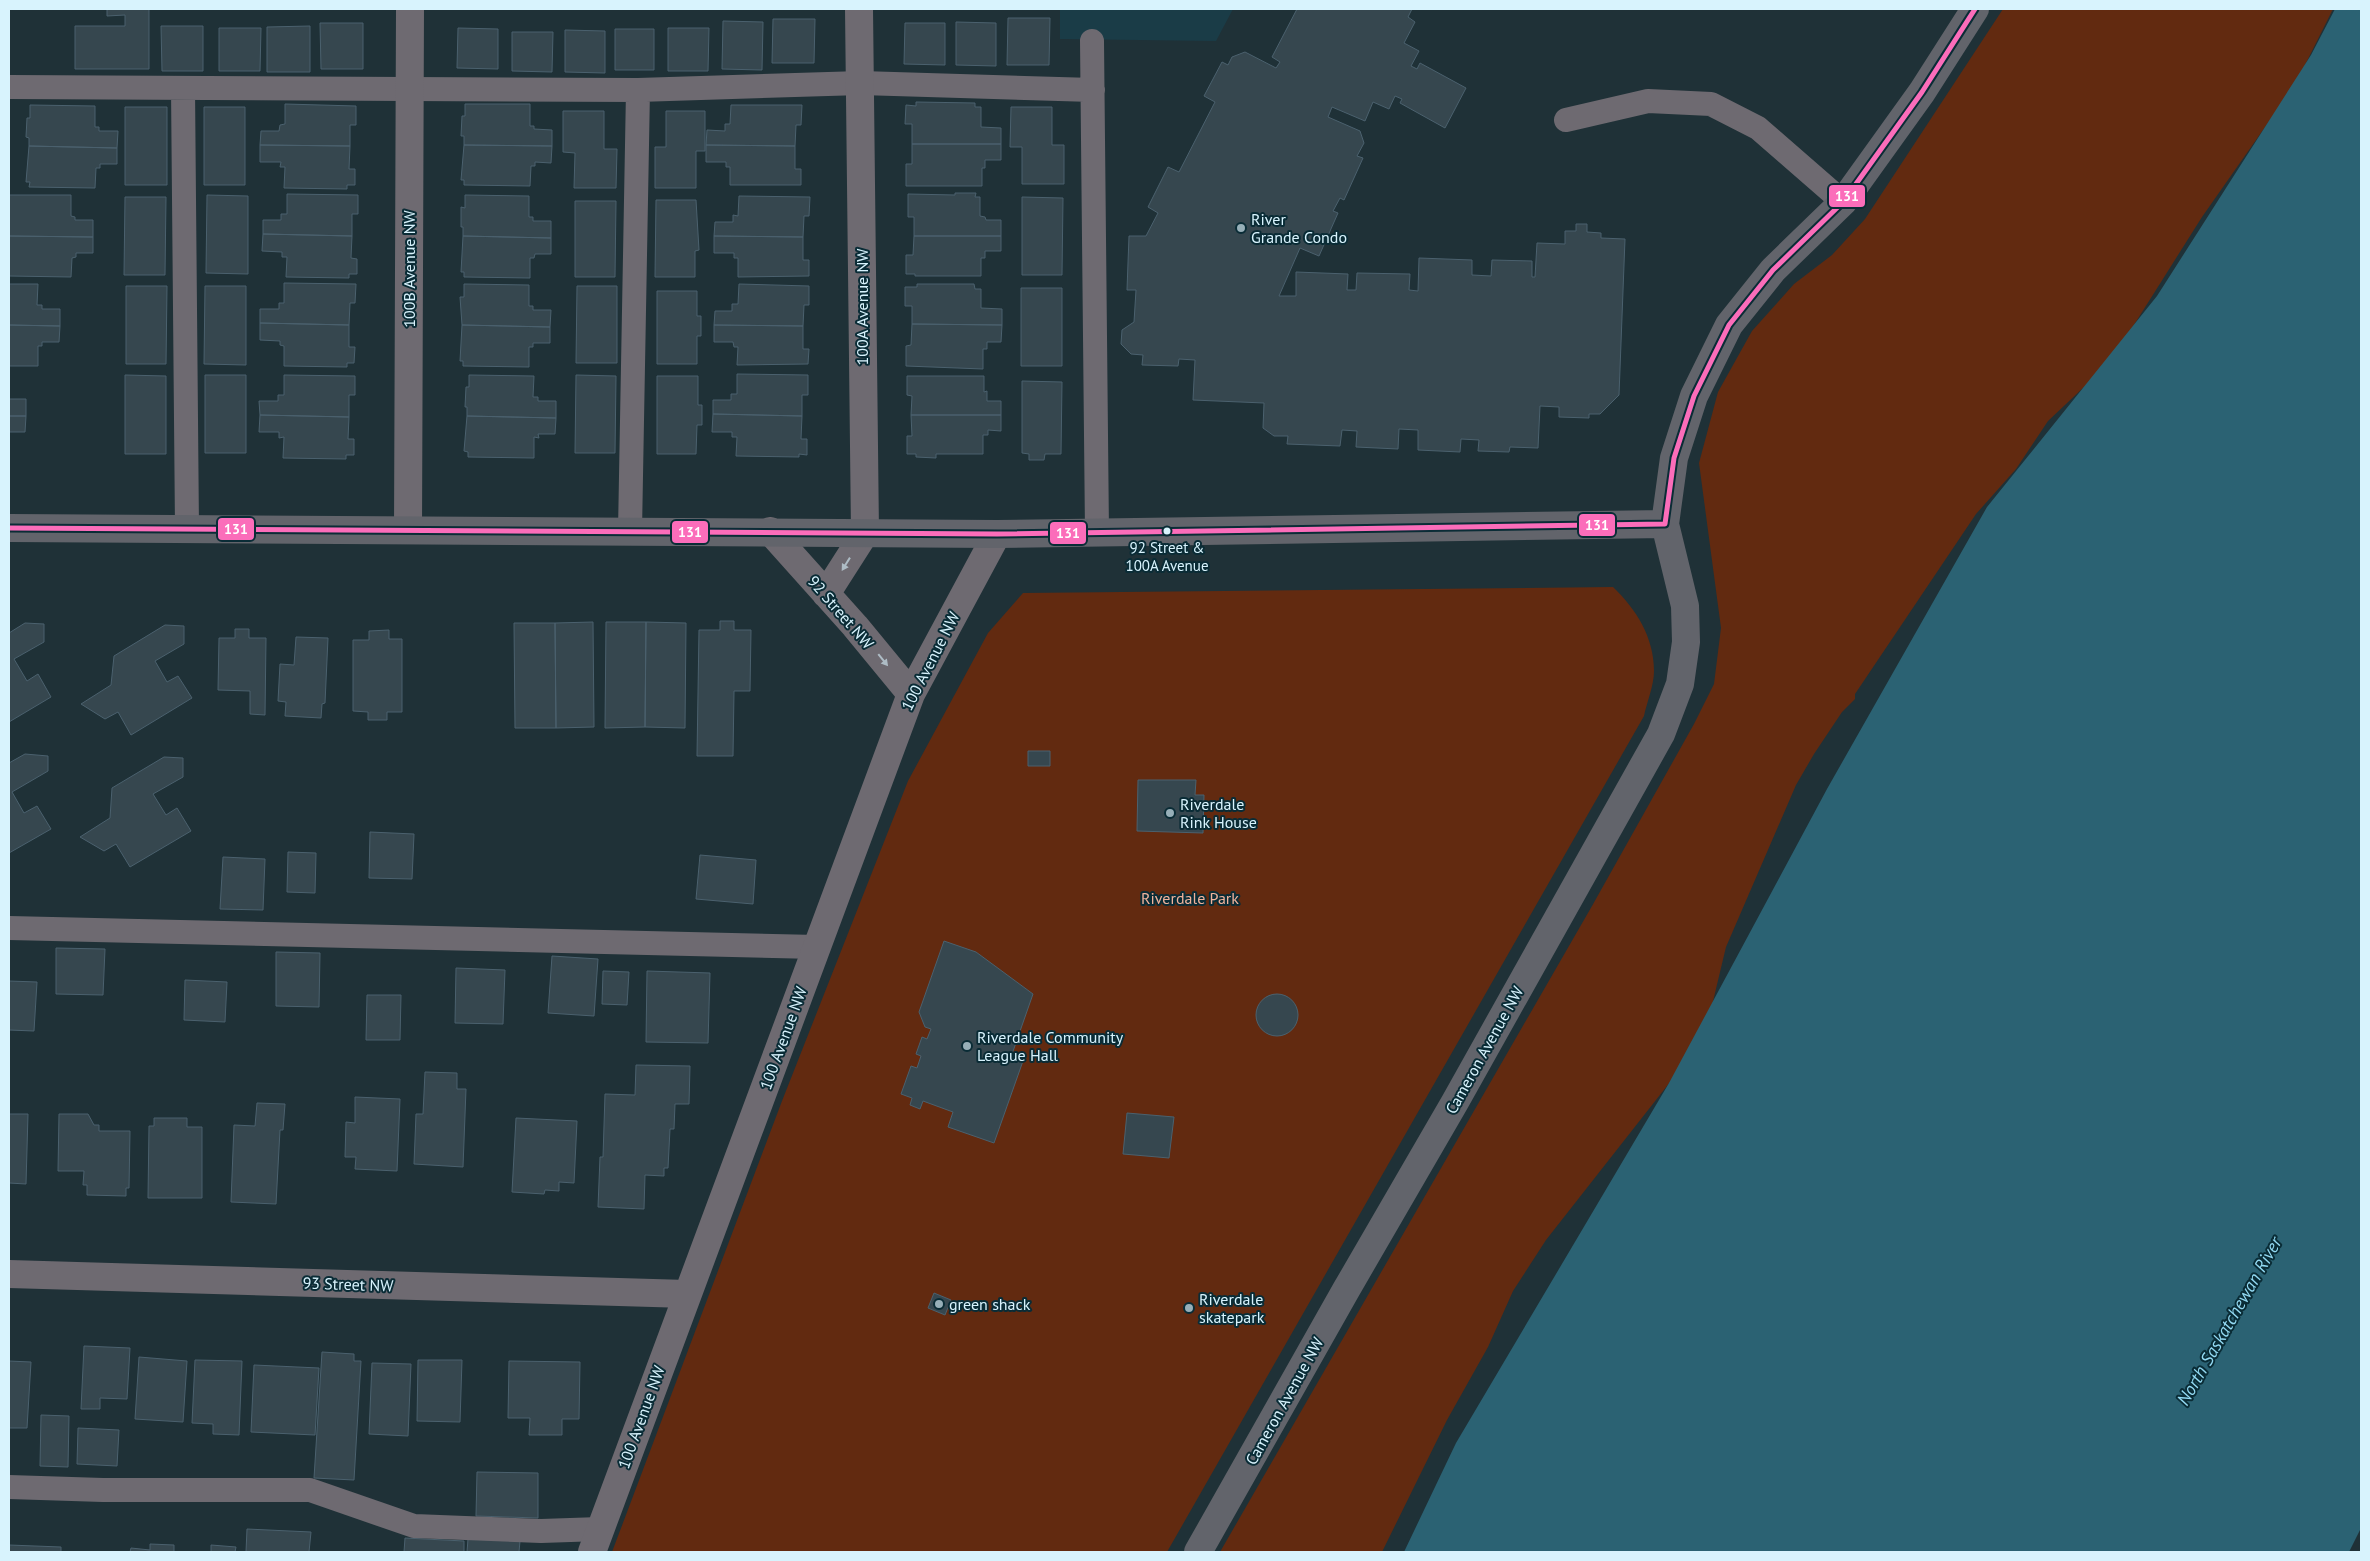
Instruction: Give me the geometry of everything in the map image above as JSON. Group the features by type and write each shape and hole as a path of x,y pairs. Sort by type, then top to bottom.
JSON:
{"street":[{"name":"100B Avenue NW","path":"408,530 410,9"},
{"name":"100A Avenue NW","path":"859,9 865,533"},
{"path":"9,528 770,531 997,534 1664,524 1674,458 1694,396 1729,326 1773,270 1843,202 1922,92 1975,9"},
{"name":"Cameron Avenue NW","path":"1198,1552 1455,1102 1661,734 1680,684 1686,642 1685,606 1664,524"},
{"name":"92 Street NW","path":"770,531 911,694"},
{"path":"826,594 865,533"},
{"name":"100 Avenue NW","path":"596,1540 911,694 997,534"},
{"name":"93 Street NW","path":"9,1274 687,1294"}],"lane":[{"path":"1092,41 1097,532"},
{"path":"9,87 638,90 861,83 1093,90"},
{"path":"183,88 187,529"},
{"path":"630,531 638,90"},
{"path":"1566,120 1648,101 1711,104 1758,128 1843,202"},
{"path":"9,928 817,947"},
{"path":"9,1487 103,1490 310,1490 414,1526 541,1531 596,1540"}],"shaded area":[{"path":"1060,9 1233,9 1216,41 1060,39"}],"green space":[{"path":"2003,9 2333,9 2304,67 2277,110 2202,217 2132,328 2101,371 2048,421 2016,469 1976,514 1855,694 1855,699 1842,712 1814,754 1796,785 1726,947 1709,1018 1674,1077 1546,1240 1513,1291 1488,1347 1447,1420 1382,1552 1220,1552 1592,906 1694,724 1714,684 1721,628 1699,463 1718,392 1752,331 1794,284 1832,255 1865,219"},
{"name":"Riverdale Park","path":"1613,587 1636,614 1651,647 1654,676 1644,716 1167,1552 612,1552 782,1101 908,781 988,633 1023,593"}],"water":[{"name":"North Saskatchewan River","path":"2335,9 2361,9 2361,1528 2349,1552 1404,1552 1456,1443 1669,1083 1827,789 1987,507 2157,296 2311,55"}],"building":[{"path":"107,9 149,9 149,69 75,69 75,26 125,26 125,15 107,16"},
{"name":"River Grande Condo","path":"1297,9 1412,9 1408,17 1415,22 1404,43 1419,51 1411,66 1417,69 1420,63 1466,88 1445,128 1400,103 1402,99 1395,96 1389,109 1373,102 1365,121 1332,107 1328,117 1360,131 1364,143 1357,156 1363,158 1344,200 1340,198 1333,211 1338,213 1319,256 1300,248 1279,296 1296,296 1296,272 1348,274 1347,290 1356,290 1357,273 1410,274 1409,290 1418,291 1419,258 1472,260 1472,275 1491,276 1492,260 1532,261 1532,277 1535,277 1537,243 1565,244 1565,231 1576,231 1576,224 1587,224 1587,232 1601,233 1601,238 1625,239 1619,395 1600,414 1589,414 1589,418 1559,417 1559,407 1540,406 1538,448 1510,447 1509,452 1478,451 1479,440 1461,439 1460,452 1418,450 1418,430 1399,429 1398,449 1356,447 1357,431 1342,430 1340,446 1287,444 1288,436 1274,436 1263,428 1264,403 1193,400 1195,360 1179,359 1178,366 1142,365 1143,355 1131,354 1121,344 1122,330 1134,322 1136,290 1127,290 1129,236 1146,236 1158,213 1148,207 1168,167 1179,172 1215,102 1204,96 1222,62 1228,65 1232,57 1245,52 1276,68 1280,62 1272,57"},
{"path":"1008,18 1050,18 1049,65 1007,65"},
{"path":"773,19 815,19 814,63 772,63"},
{"path":"723,21 763,22 762,70 722,69"},
{"path":"956,22 996,23 996,66 956,65"},
{"path":"320,23 363,23 363,69 321,69"},
{"path":"905,23 945,23 945,65 904,64"},
{"path":"161,26 203,26 203,71 162,71"},
{"path":"310,26 310,72 267,72 267,27"},
{"path":"219,28 261,28 260,71 219,71"},
{"path":"458,28 498,29 498,69 457,68"},
{"path":"668,28 709,28 708,71 668,71"},
{"path":"615,29 654,29 654,70 615,70"},
{"path":"565,30 605,31 605,73 565,72"},
{"path":"512,32 553,32 552,72 512,71"},
{"path":"916,102 975,103 975,107 981,107 981,127 1001,128 1001,144 912,144 912,124 905,124 906,105 916,106"},
{"path":"285,104 356,106 356,125 350,125 350,146 260,145 261,131 279,131 280,125 285,124"},
{"path":"465,104 530,104 530,126 534,126 534,129 552,130 552,146 464,145 464,136 461,136"},
{"path":"30,105 95,106 95,127 99,127 99,131 118,131 117,148 29,146 29,138 26,137 27,118 30,118"},
{"path":"731,105 802,105 801,125 796,125 795,146 706,145 707,130 725,131 725,124 730,124"},
{"path":"125,107 167,107 167,185 125,185"},
{"path":"204,107 245,107 245,185 204,185"},
{"path":"1011,107 1052,107 1052,145 1064,145 1064,184 1022,184 1022,147 1010,147"},
{"path":"563,111 604,111 604,149 617,149 616,188 574,188 575,153 563,152"},
{"path":"666,111 705,111 705,151 696,151 696,188 655,188 655,147 666,147"},
{"path":"912,144 1001,144 1001,160 985,160 985,168 982,168 982,186 906,186 906,164 912,164"},
{"path":"260,145 350,146 349,169 355,169 355,185 347,185 347,189 284,188 285,167 280,167 281,162 260,162"},
{"path":"464,145 552,146 551,163 535,162 535,166 531,166 530,186 464,185 464,180 461,180"},
{"path":"706,145 795,146 795,169 801,169 801,185 730,185 730,167 726,167 726,162 706,162"},
{"path":"29,146 117,148 117,164 100,164 100,168 96,168 95,188 29,187 30,182 26,182"},
{"path":"955,193 976,193 975,197 980,197 980,216 985,217 986,220 1001,220 1001,236 914,236 914,217 908,217 908,194 955,195"},
{"path":"287,194 358,195 358,214 352,214 352,236 263,234 263,220 281,220 281,214 287,214"},
{"path":"9,195 71,195 71,216 75,217 75,220 93,220 93,237 9,236"},
{"path":"207,195 248,196 248,274 206,273"},
{"path":"465,195 529,196 529,217 533,217 533,221 551,221 551,238 463,236 461,207 465,208"},
{"path":"739,196 810,197 809,216 804,216 803,237 714,236 715,222 733,222 733,215 738,216"},
{"path":"125,197 166,197 165,275 124,275"},
{"path":"1022,197 1063,198 1062,275 1022,275"},
{"path":"656,200 696,200 699,250 695,251 695,277 655,277"},
{"path":"575,201 616,201 615,277 575,277"},
{"path":"263,234 352,236 351,258 357,259 357,274 349,274 349,278 286,277 287,257 282,257 282,252 262,251"},
{"path":"9,236 93,237 93,253 76,253 76,257 72,258 71,277 9,276"},
{"path":"463,236 551,238 551,254 535,254 534,258 530,258 530,278 464,277 464,272 461,272"},
{"path":"714,236 803,237 803,260 809,260 809,276 738,277 738,258 734,258 734,253 714,253"},
{"path":"914,236 1001,236 1001,251 985,251 985,258 981,258 981,276 915,276 915,274 906,274 906,255 913,255"},
{"path":"284,283 356,284 355,303 350,303 349,325 260,323 260,309 279,309 279,303 284,303"},
{"path":"9,284 38,284 37,305 42,305 42,309 60,309 60,326 9,325"},
{"path":"464,284 529,285 529,306 533,306 533,310 551,310 550,327 462,325 460,297 464,297"},
{"path":"739,284 809,286 809,305 804,305 803,326 714,325 715,311 732,311 732,304 738,304"},
{"path":"917,284 974,284 975,289 981,289 981,308 1002,309 1002,325 912,324 912,306 905,306 905,287 917,287"},
{"path":"126,286 167,286 166,364 126,364"},
{"path":"205,286 246,286 246,365 204,364"},
{"path":"577,286 617,286 617,363 576,363"},
{"path":"1021,288 1062,288 1062,366 1021,366"},
{"path":"657,291 697,291 697,316 701,316 701,336 697,336 697,364 657,364"},
{"path":"260,323 349,325 349,347 355,347 354,363 347,363 347,367 284,366 284,346 280,345 280,341 260,340"},
{"path":"912,324 1002,325 1001,342 987,342 987,349 983,349 983,369 906,366 906,346 911,345"},
{"path":"9,325 60,326 59,342 42,342 42,346 38,346 38,366 9,366"},
{"path":"462,325 550,327 550,343 533,343 533,347 529,347 529,367 463,366 463,361 460,361"},
{"path":"714,325 803,326 803,349 809,349 808,364 737,365 738,347 734,347 733,342 714,342"},
{"path":"737,374 808,375 808,395 802,395 802,416 713,414 713,400 731,400 731,394 737,394"},
{"path":"125,375 166,376 166,454 125,454"},
{"path":"205,375 246,375 246,453 205,453"},
{"path":"284,375 355,376 355,395 349,395 349,417 260,415 259,401 278,401 278,395 284,395"},
{"path":"469,375 534,376 533,397 538,397 538,401 556,401 556,418 467,416 467,407 465,407"},
{"path":"576,375 616,376 615,453 575,453"},
{"path":"657,376 698,376 698,405 702,405 702,425 697,425 696,454 657,454"},
{"path":"907,376 984,376 984,392 987,391 987,401 1001,401 1001,415 911,415 912,396 907,395"},
{"path":"1022,381 1062,382 1061,454 1045,454 1044,460 1029,460 1029,454 1022,453"},
{"path":"9,399 26,399 26,416 9,416"},
{"path":"713,414 802,416 801,439 807,439 807,455 799,454 799,457 736,456 737,437 732,437 732,432 712,432"},
{"path":"260,415 349,417 348,439 354,439 354,455 346,455 346,459 283,458 284,437 279,438 279,432 259,432"},
{"path":"911,415 1001,415 1001,431 988,430 988,435 983,435 983,454 936,454 936,458 916,457 916,454 907,454 907,436 912,436"},
{"path":"9,416 26,416 25,432 9,432"},
{"path":"467,416 556,418 555,434 538,434 539,438 534,437 534,458 468,457 468,452 464,451"},
{"path":"720,621 734,621 734,630 751,630 750,691 734,691 733,756 697,756 699,630 720,630"},
{"path":"593,622 594,727 556,728 555,623"},
{"path":"606,622 646,622 645,727 605,728"},
{"path":"646,622 686,623 685,728 645,727"},
{"path":"25,623 44,624 44,642 14,659 27,681 38,674 51,697 9,722 9,633"},
{"path":"514,623 555,623 556,728 515,728"},
{"path":"165,625 184,626 184,644 155,661 167,682 178,676 192,698 131,735 118,712 105,719 81,704 111,685 114,656"},
{"path":"235,629 249,629 249,638 266,638 265,715 250,714 250,691 218,690 219,638 235,638"},
{"path":"389,630 389,639 402,639 402,712 387,712 387,720 368,720 368,712 353,711 353,640 369,640 369,631"},
{"path":"296,637 328,638 325,703 322,704 321,718 285,716 286,702 278,701 280,664 294,665"},
{"path":"1028,751 1050,751 1050,766 1028,766"},
{"path":"25,754 48,756 48,771 12,792 24,813 37,806 51,829 9,853 9,763"},
{"path":"164,757 183,758 183,777 153,794 166,815 177,808 191,831 130,867 116,844 104,851 80,837 110,818 112,788"},
{"name":"Riverdale Rink House","path":"1138,780 1196,780 1195,795 1204,795 1203,833 1137,831"},
{"path":"370,832 414,834 412,879 369,878"},
{"path":"288,852 316,853 315,893 287,892"},
{"path":"700,855 756,860 753,904 696,899"},
{"path":"223,857 265,859 263,910 220,909"},
{"name":"Riverdale Community League Hall","path":"944,941 976,952 1033,994 1011,1057 1023,1061 994,1143 948,1127 953,1112 923,1101 920,1109 910,1105 912,1098 901,1094 911,1066 917,1068 921,1056 916,1054 922,1037 927,1039 931,1029 925,1027 919,1012"},
{"path":"56,948 105,949 103,995 56,994"},
{"path":"276,952 320,953 319,1007 276,1006"},
{"path":"552,956 598,959 594,1016 548,1013"},
{"path":"456,968 505,970 503,1024 455,1023"},
{"path":"603,971 629,972 627,1005 602,1004"},
{"path":"647,971 710,973 708,1043 646,1042"},
{"path":"185,980 227,982 225,1022 184,1020"},
{"path":"9,981 37,982 34,1031 9,1030"},
{"path":"1281,994 1289,997 1295,1003 1298,1015 1295,1027 1289,1033 1273,1036 1265,1033 1259,1027 1256,1011 1259,1003 1265,997"},
{"path":"367,995 401,995 400,1040 366,1040"},
{"path":"636,1065 690,1066 689,1104 675,1104 674,1129 670,1129 668,1168 664,1168 664,1176 645,1175 644,1209 598,1207 600,1157 603,1157 605,1094 635,1095"},
{"path":"425,1072 457,1073 457,1089 466,1089 463,1167 414,1164 416,1114 423,1114"},
{"path":"355,1097 400,1099 397,1171 355,1169 356,1157 345,1157 346,1122 355,1123"},
{"path":"257,1103 285,1104 283,1130 280,1130 276,1204 231,1202 234,1125 255,1126"},
{"path":"1127,1113 1174,1117 1169,1158 1123,1154"},
{"path":"9,1114 28,1114 26,1184 9,1183"},
{"path":"59,1114 88,1114 94,1125 99,1125 99,1131 130,1131 129,1188 126,1188 126,1196 87,1195 87,1185 83,1185 84,1171 58,1171"},
{"path":"154,1118 187,1118 187,1127 202,1127 202,1198 148,1198 149,1126 154,1126"},
{"path":"516,1118 577,1121 574,1183 559,1182 559,1191 545,1190 544,1194 512,1192"},
{"name":"green shack","path":"934,1293 951,1300 945,1315 928,1308"},
{"path":"84,1346 130,1348 127,1399 100,1398 100,1409 81,1409"},
{"path":"322,1352 354,1354 354,1361 361,1361 354,1480 314,1478"},
{"path":"139,1357 187,1361 183,1422 135,1419"},
{"path":"195,1360 242,1361 239,1435 213,1434 213,1424 192,1423"},
{"path":"418,1360 462,1360 460,1422 417,1421"},
{"path":"9,1361 31,1362 27,1428 9,1428"},
{"path":"509,1361 580,1362 579,1419 562,1419 562,1435 529,1435 530,1418 508,1418"},
{"path":"372,1363 411,1364 408,1436 369,1434"},
{"path":"254,1365 319,1368 315,1435 251,1432"},
{"path":"41,1415 69,1416 68,1467 40,1466"},
{"path":"78,1428 119,1430 117,1466 77,1464"},
{"path":"477,1472 538,1473 538,1518 476,1516"},
{"path":"247,1529 311,1532 309,1552 246,1552"},
{"path":"405,1538 464,1541 464,1552 404,1552"},
{"path":"468,1539 520,1541 519,1552 467,1552"},
{"path":"150,1544 174,1545 174,1552 130,1552 131,1548 150,1550"},
{"path":"9,1545 61,1547 61,1552 9,1552"},
{"path":"211,1545 236,1547 235,1552 211,1552"}],"transit line":[{"name":"131","path":"9,528 997,534 1665,524 1674,458 1694,396 1729,325 1773,270 1843,202 1922,92 1975,9"}],"place":[{"name":"River Grande Condo","path":"1241,228"},
{"name":"92 Street & 100A Avenue","path":"1167,531"},
{"name":"Riverdale Rink House","path":"1170,813"},
{"name":"Riverdale Community League Hall","path":"967,1046"},
{"name":"green shack","path":"939,1304"},
{"name":"Riverdale skatepark","path":"1189,1308"}]}
